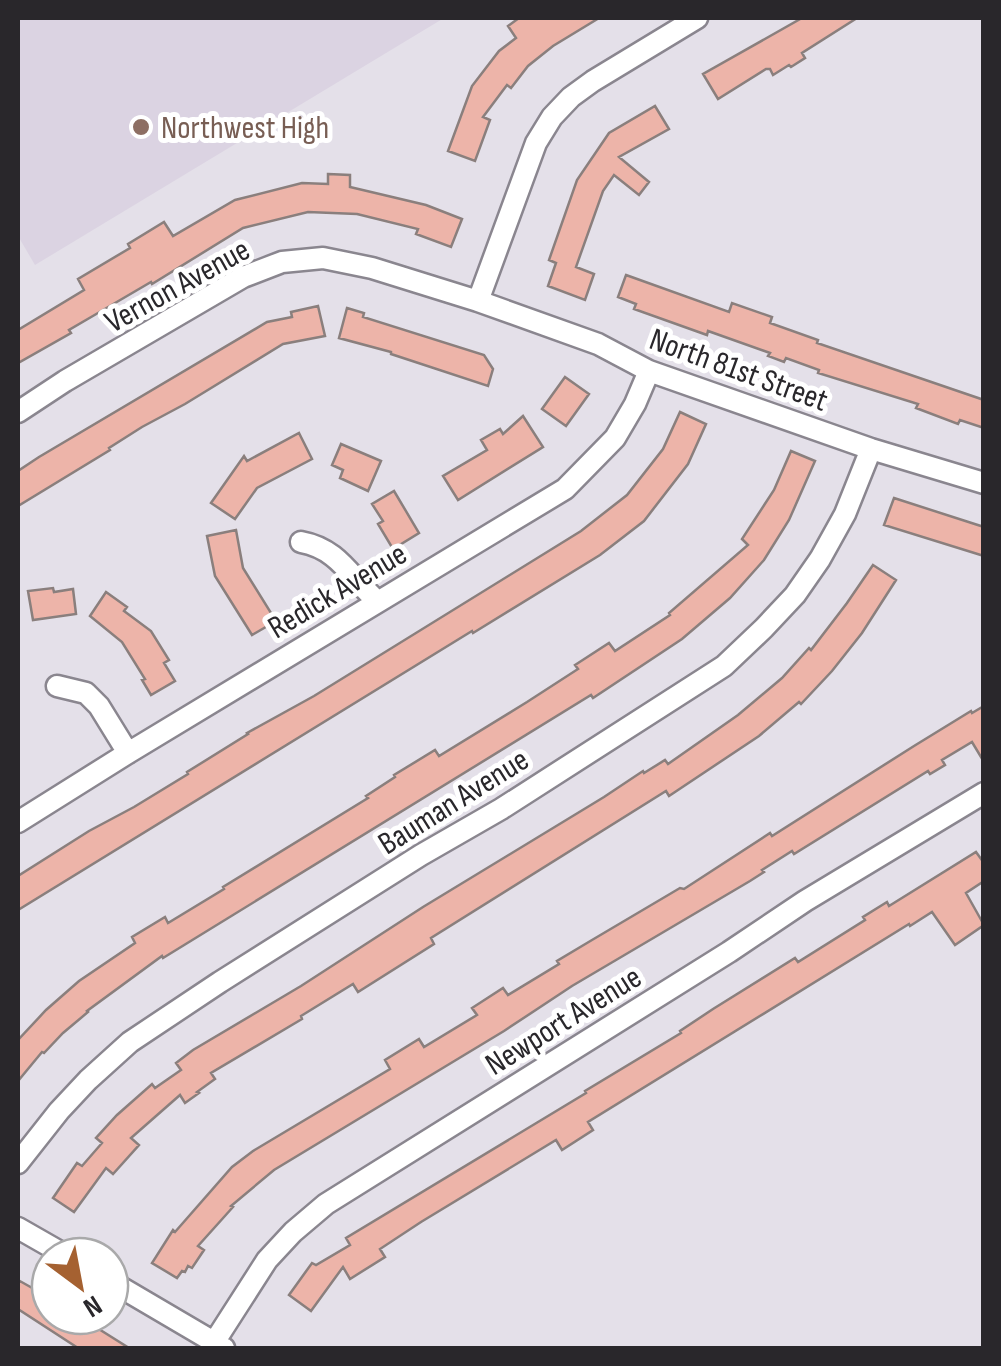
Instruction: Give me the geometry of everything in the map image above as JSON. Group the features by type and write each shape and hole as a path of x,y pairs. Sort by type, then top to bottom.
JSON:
{"street":[{"path":"478,301 536,143 552,118 571,96 592,81 697,18"},
{"name":"Vernon Avenue","path":"18,412 201,301 282,262 322,258 372,268 478,301"},
{"name":"North 81st Street","path":"478,301 598,344 648,371 871,449 984,483"},
{"name":"Redick Avenue","path":"18,822 565,489 615,438 648,371"},
{"name":"Bauman Avenue","path":"18,1162 59,1111 130,1042 724,666 785,606 820,558 845,514 871,449"},
{"path":"302,542 321,546 330,553 376,602"},
{"path":"57,686 86,692 128,753"},
{"name":"Newport Avenue","path":"220,1345 267,1260 326,1204 805,901 983,795"},
{"path":"130,1292 220,1345"}],"shaded area":[{"name":"Northwest High","path":"18,18 444,18 35,265 18,236"}],"building":[{"path":"519,18 599,18 553,46 528,66 511,88 507,85 483,117 490,120 475,161 448,151 472,86 499,51 516,38 508,26"},
{"path":"802,18 857,18 802,53 805,58 791,67 773,75 766,69 718,99 703,74"},
{"path":"655,106 669,129 619,157 649,182 639,195 614,175 603,191 576,267 594,274 585,300 548,286 556,263 549,260 577,180 609,133"},
{"path":"328,174 350,175 350,187 426,205 462,219 451,247 416,234 418,229 357,214 308,212 243,228 18,363 18,330 84,290 78,279 164,222 173,236 235,200 302,183 328,184"},
{"path":"626,275 729,312 732,303 772,317 770,323 818,340 817,343 984,400 984,428 960,420 958,424 916,408 918,404 634,309 636,304 618,297"},
{"path":"318,306 325,336 283,344 18,506 18,471 39,457 267,322"},
{"path":"347,308 364,313 363,317 484,355 493,369 488,386 339,338"},
{"path":"565,377 589,394 566,426 542,409"},
{"path":"680,412 706,424 688,464 644,521 600,555 18,910 18,876 581,531 627,495 663,449"},
{"path":"523,416 543,447 458,500 443,476 487,450 481,440 500,429 503,434"},
{"path":"299,433 312,459 257,488 235,519 211,503 244,456 247,461"},
{"path":"341,444 381,461 368,491 340,478 343,470 332,465"},
{"path":"791,451 815,461 789,520 764,560 730,598 682,639 593,698 591,695 162,956 87,1011 42,1052 18,1081 18,1040 79,981 135,943 132,937 165,917 168,923 224,889 368,798 394,775 435,750 439,756 527,702 609,643 615,651 670,615 748,545 742,539 774,490"},
{"path":"394,491 419,533 393,549 378,524 383,521 372,504"},
{"path":"894,498 984,527 984,556 884,525"},
{"path":"236,530 243,568 276,621 252,635 215,576 207,536"},
{"path":"873,565 896,580 862,633 801,704 669,796 666,791 431,938 434,944 358,992 353,984 211,1073 215,1079 199,1093 185,1103 180,1095 131,1138 139,1145 113,1174 106,1168 74,1212 53,1198 77,1163 82,1166 102,1143 96,1138 117,1115 152,1084 155,1088 181,1070 176,1063 193,1050 643,771 665,760 668,764 738,715 811,650"},
{"path":"53,588 54,592 73,589 76,614 33,620 28,591"},
{"path":"106,592 151,631 169,660 164,663 175,681 151,695 122,642 90,616"},
{"path":"984,706 984,762 972,742 942,760 945,765 930,774 928,771 794,854 792,851 750,881 274,1170 231,1206 198,1246 204,1250 192,1268 188,1266 177,1278 152,1263 173,1230 232,1167 390,1069 385,1060 419,1039 424,1047 477,1015 472,1008 503,988 508,995 559,964 557,961 684,889 770,833 772,836"},
{"path":"976,852 984,863 984,881 966,893 984,925 955,945 932,912 909,924 588,1122 593,1130 562,1150 556,1140 421,1222 380,1249 385,1257 350,1279 343,1267 311,1311 289,1295 312,1263 316,1265 350,1245 346,1238 586,1093 795,958 798,962 887,902 889,906"},
{"path":"18,1280 30,1287 30,1317 18,1309"},
{"path":"60,1336 110,1336 129,1348 78,1348"}],"place":[{"name":"Northwest High","path":"141,127"}]}
